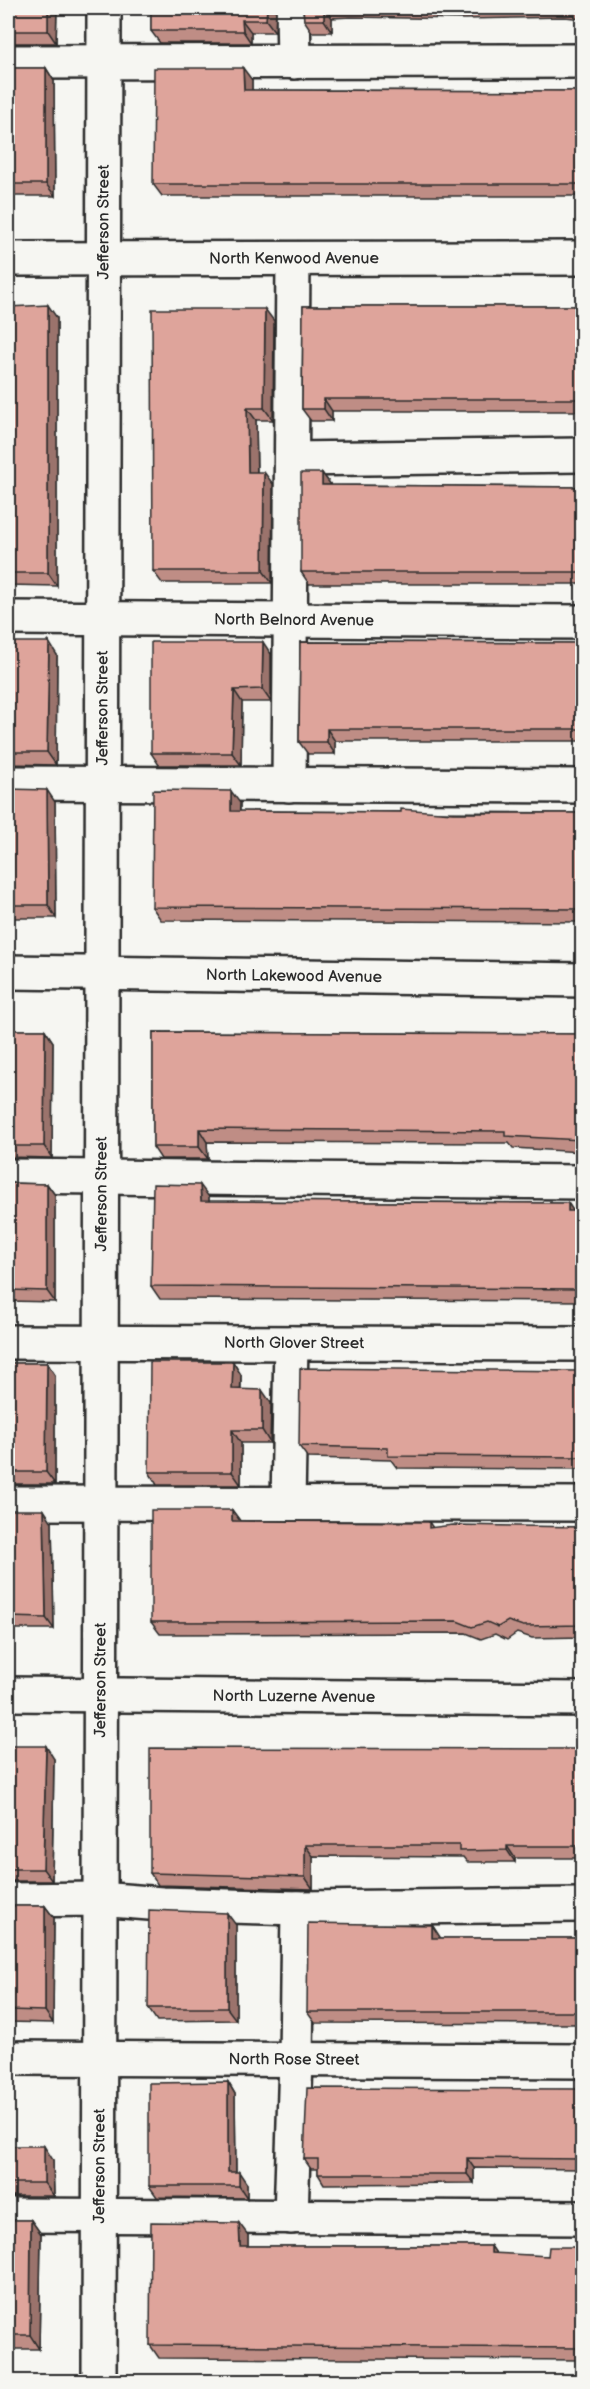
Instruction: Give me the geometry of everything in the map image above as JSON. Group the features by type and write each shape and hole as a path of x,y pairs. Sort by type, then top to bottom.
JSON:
{"street":[{"name":"Jefferson Street","path":"99,2382 104,8"},
{"path":"293,8 294,62"},
{"path":"8,62 582,61"},
{"name":"North Kenwood Avenue","path":"8,259 582,258"},
{"path":"289,785 292,259"},
{"path":"292,459 582,455"},
{"name":"North Belnord Avenue","path":"8,618 582,622"},
{"path":"8,783 582,786"},
{"name":"North Lakewood Avenue","path":"8,972 582,980"},
{"path":"8,1176 582,1182"},
{"name":"North Glover Street","path":"8,1342 582,1344"},
{"path":"288,1503 291,1343"},
{"path":"8,1503 582,1504"},
{"name":"North Luzerne Avenue","path":"8,1694 582,1699"},
{"path":"8,1900 99,1899 162,1904 298,1908 582,1905"},
{"path":"291,2217 298,1908"},
{"name":"North Rose Street","path":"8,2058 582,2061"},
{"path":"8,2215 582,2218"}],"building":[{"path":"8,8 48,8 48,31 8,31"},
{"path":"151,8 267,8 266,20 242,20 243,31 151,31"},
{"path":"303,8 324,8 324,20 304,20"},
{"path":"8,68 46,68 46,184 8,184"},
{"path":"154,68 243,68 244,90 582,91 582,184 153,184"},
{"path":"48,305 48,573 8,573 8,307"},
{"path":"303,306 582,306 582,399 324,399 324,409 302,409"},
{"path":"152,309 265,309 264,408 247,408 248,472 264,472 263,571 153,571"},
{"path":"301,473 322,473 322,485 582,487 582,572 301,572"},
{"path":"8,642 49,642 47,752 8,752"},
{"path":"151,642 263,642 262,689 234,690 232,753 151,753"},
{"path":"300,642 582,643 582,729 327,729 327,742 299,742"},
{"path":"8,789 47,790 48,905 8,905"},
{"path":"153,790 231,791 231,811 401,812 401,809 453,813 582,813 582,909 152,907"},
{"path":"8,1030 45,1030 44,1146 8,1146"},
{"path":"153,1032 582,1034 582,1140 505,1136 505,1131 199,1129 199,1147 153,1147"},
{"path":"8,1183 47,1184 47,1291 8,1290"},
{"path":"153,1184 200,1185 201,1201 568,1203 568,1211 582,1211 582,1289 151,1286"},
{"path":"150,1362 233,1362 232,1389 262,1390 262,1430 232,1430 232,1472 149,1472"},
{"path":"8,1363 47,1363 46,1472 8,1472"},
{"path":"300,1368 582,1371 582,1457 388,1456 388,1448 299,1446"},
{"path":"8,1510 44,1510 46,1618 8,1617"},
{"path":"151,1510 232,1510 232,1521 429,1522 429,1528 453,1525 582,1527 582,1625 523,1626 508,1621 498,1627 487,1622 472,1627 457,1621 151,1622"},
{"path":"8,1746 46,1746 43,1869 8,1869"},
{"path":"150,1748 582,1749 582,1846 507,1846 507,1850 459,1851 459,1845 305,1845 305,1877 150,1873"},
{"path":"8,1906 45,1906 45,2011 8,2010"},
{"path":"149,1910 227,1913 227,2008 148,2008"},
{"path":"308,1923 432,1925 432,1938 582,1938 582,2012 307,2012"},
{"path":"228,2082 228,2172 239,2172 239,2186 149,2186 149,2083"},
{"path":"307,2088 582,2089 582,2159 467,2158 467,2174 318,2174 318,2159 304,2159"},
{"path":"8,2146 44,2146 44,2183 8,2183"},
{"path":"8,2220 31,2220 30,2335 8,2335"},
{"path":"151,2222 239,2223 240,2246 491,2246 491,2253 548,2256 549,2247 582,2247 582,2348 150,2345"}]}
